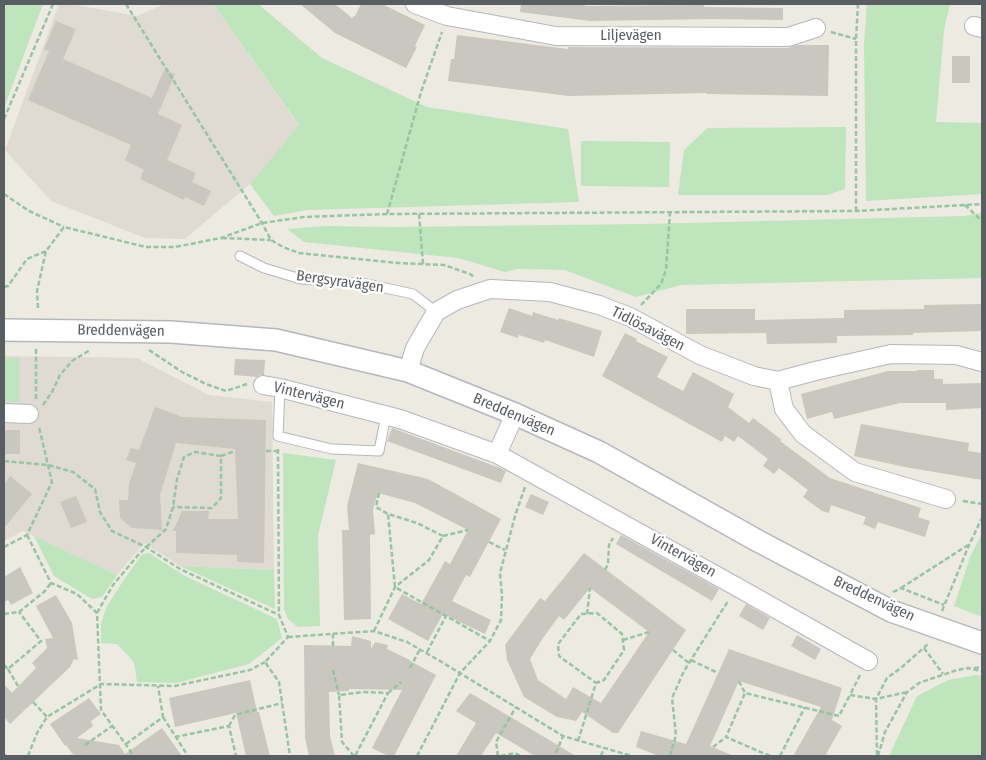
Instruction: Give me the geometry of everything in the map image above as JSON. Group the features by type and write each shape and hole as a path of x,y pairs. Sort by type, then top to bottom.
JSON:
{"street":[{"name":"Liljevägen","path":"415,4 449,10 556,36 788,37 816,28"},
{"name":"Tidlösavägen","path":"436,312 457,300 490,289 550,292 599,304 630,317 700,356 754,376 778,381 891,354 956,355 982,362"},
{"path":"408,371 415,348 436,312"},
{"name":"Breddenvägen","path":"4,330 171,332 276,340 408,371 515,414 599,452 758,541 891,611 982,643"},
{"path":"778,381 784,409 803,434 855,472 946,499"},
{"name":"Vintervägen","path":"272,387 400,419 497,454 622,522 868,661"},
{"path":"4,413 36,413"},
{"path":"497,454 515,414"}],"lane":[{"name":"Bergsyravägen","path":"240,256 264,268 302,279 367,284 413,294 436,312"},
{"path":"272,387 278,436 332,449 379,451 386,416"}],"path":[{"path":"4,119 53,4"},
{"path":"126,4 271,240"},
{"path":"856,210 856,39 858,4"},
{"path":"386,214 421,92 449,10"},
{"path":"816,28 856,39"},
{"path":"4,194 29,211 64,228 146,247 174,247 220,238 262,223 304,216 856,210 982,204"},
{"path":"965,206 982,221"},
{"path":"630,317 661,284 666,270 670,213"},
{"path":"419,214 423,264"},
{"path":"38,308 37,291 46,251 64,228"},
{"path":"220,238 271,240 299,253 444,265 470,274 490,289"},
{"path":"4,288 8,286 27,259 46,251"},
{"path":"4,547 28,535 52,482 36,413 36,341"},
{"path":"36,413 52,392 60,375 72,361 93,347"},
{"path":"147,349 182,372 206,384 226,391 249,384 272,387"},
{"path":"278,436 279,615 288,637"},
{"path":"266,450 278,451"},
{"path":"134,756 101,710 97,614 114,585 139,554 166,529 173,508 177,479 184,458 196,452 221,456 235,451"},
{"path":"173,508 212,508 221,498 221,456"},
{"path":"4,461 48,465 73,472 95,489 100,512 112,531 146,547 180,569 279,615"},
{"path":"417,756 460,673 490,641 501,620 502,596 500,573 515,516 531,472"},
{"path":"379,493 376,506 388,514 417,522 443,536 468,530"},
{"path":"946,499 982,504"},
{"path":"388,514 395,588"},
{"path":"940,618 969,545 982,518"},
{"path":"605,570 608,564 609,545 622,522"},
{"path":"28,535 51,583 77,594 97,614"},
{"path":"374,631 395,588 429,560 443,536"},
{"path":"489,542 505,550"},
{"path":"890,594 969,545"},
{"path":"4,614 20,612 45,591 51,583"},
{"path":"670,756 676,735 672,698 684,671 737,587"},
{"path":"395,588 490,641"},
{"path":"587,614 590,588"},
{"path":"901,588 944,605"},
{"path":"8,669 41,641 20,612"},
{"path":"597,613 622,634 624,650 604,680 596,683 559,656 558,644 581,614 597,613"},
{"path":"427,653 446,616"},
{"path":"28,756 46,717 101,684 175,686 250,670 265,662 288,637 374,631 407,642 420,649 563,736 632,756"},
{"path":"623,640 649,632"},
{"path":"333,634 333,646"},
{"path":"878,756 876,699 887,678 902,668 928,644"},
{"path":"924,648 943,674"},
{"path":"410,668 420,649"},
{"path":"673,650 690,661 718,673"},
{"path":"745,693 839,716 868,661"},
{"path":"265,662 279,682 290,756"},
{"path":"4,665 18,686"},
{"path":"850,695 876,699 907,692 919,683 957,670 968,668 982,669"},
{"path":"333,670 339,695 342,742 355,756 388,693 401,682"},
{"path":"713,747 726,737 745,693 739,681"},
{"path":"578,741 596,683"},
{"path":"158,686 163,717 188,756"},
{"path":"339,695 363,692 388,693"},
{"path":"878,756 885,732 907,692"},
{"path":"33,702 46,717"},
{"path":"236,756 229,726 235,715 282,703"},
{"path":"516,707 496,742 499,756 515,753 520,756"},
{"path":"780,756 804,707"},
{"path":"126,744 163,717"},
{"path":"85,745 112,726"},
{"path":"175,737 229,726"},
{"path":"556,753 563,736"},
{"path":"726,737 770,756"},
{"path":"601,756 604,748"}],"shaded area":[{"path":"59,4 70,4 137,16 165,4 213,4 299,126 250,184 185,239 145,238 51,201 5,150"},
{"path":"4,356 137,358 209,395 272,402 274,570 180,566 144,543 117,575 23,531 4,541"}],"green space":[{"path":"4,4 43,4 4,108"},
{"path":"213,4 258,4 322,58 427,107 568,129 579,202 307,210 274,216 250,184 299,125"},
{"path":"867,4 950,4 944,30 936,122 982,123 982,194 866,201 864,43"},
{"path":"846,127 845,189 827,195 678,195 684,150 707,128"},
{"path":"581,141 670,142 669,187 581,186"},
{"path":"982,213 982,278 681,285 636,297 565,270 518,269 505,272 458,258 304,242 287,229 326,226 645,224 964,216"},
{"path":"4,358 19,358 19,402 4,401"},
{"path":"283,453 336,460 318,535 320,626 298,627 288,619 284,609"},
{"path":"982,533 982,617 954,606 970,557"},
{"path":"34,536 117,575 102,597 92,599 54,576"},
{"path":"149,553 185,576 277,619 282,638 249,664 176,683 137,682 134,662 117,644 101,643 101,624 106,608 123,581 142,554"},
{"path":"180,566 274,570 275,609"},
{"path":"976,675 982,676 982,756 889,756 917,696 948,680"}],"building":[{"path":"300,4 335,4 352,18 361,4 382,4 425,25 415,46 417,47 406,68 335,33"},
{"path":"521,4 585,4 585,6 704,5 704,7 783,8 783,20 590,21 520,12"},
{"path":"56,21 76,29 63,59 152,98 164,70 175,74 158,114 182,125 167,160 196,173 192,182 211,191 204,206 185,197 184,200 140,179 144,170 125,160 131,145 28,100 49,51 44,49"},
{"path":"457,35 568,49 568,47 788,48 796,45 829,45 828,96 706,93 569,96 448,81 451,59 454,59"},
{"path":"952,56 970,56 970,83 952,83"},
{"path":"982,304 982,331 913,333 913,335 837,336 837,343 767,344 766,333 686,334 686,309 755,309 755,320 844,318 844,310 924,309 924,305"},
{"path":"509,308 532,316 533,312 558,320 559,318 602,331 594,357 545,340 544,343 519,335 518,338 500,332"},
{"path":"625,333 637,339 636,341 668,357 657,377 683,391 693,372 734,394 728,407 749,423 753,418 782,440 780,441 830,478 921,508 918,517 930,521 925,537 878,522 875,529 863,524 866,517 831,505 829,513 822,511 803,497 808,490 779,468 774,474 763,466 768,459 738,436 734,442 725,436 722,442 602,376"},
{"path":"235,359 265,360 264,375 257,377 234,375"},
{"path":"934,370 934,379 943,379 943,384 982,383 982,408 946,410 946,403 900,403 834,419 832,412 807,419 801,394 888,371"},
{"path":"155,407 182,417 266,420 264,563 237,562 237,555 176,553 176,531 173,531 182,511 209,511 208,519 238,519 235,449 176,443 160,495 162,530 132,528 120,518 119,500 128,500 129,484 136,463 126,460 131,448 139,450"},
{"path":"861,424 969,443 968,451 982,453 982,480 854,456"},
{"path":"392,428 506,471 501,483 387,441"},
{"path":"4,430 20,430 20,454 4,454"},
{"path":"358,463 428,479 501,519 470,577 466,575 452,601 491,620 485,634 443,614 428,641 388,619 402,594 421,604 445,561 450,564 468,530 415,503 378,493 373,510 375,534 370,535 371,619 344,620 342,530 349,530 347,506"},
{"path":"10,476 32,494 4,528 4,484"},
{"path":"531,494 549,502 543,515 525,507"},
{"path":"76,496 87,522 71,528 60,502"},
{"path":"621,535 719,589 712,601 616,544"},
{"path":"584,553 686,630 618,733 613,733 582,712 576,721 557,717 524,697 507,660 505,645 540,598 545,601","holes":["590,588 649,632 601,703 573,687 566,699 538,680 530,659 559,616 564,620"]},
{"path":"20,567 33,593 11,605 8,600 4,602 4,577"},
{"path":"56,595 72,623 78,660 74,659 70,667 10,724 4,717 4,684 12,693 36,668 32,663 47,648 45,639 53,638 36,606"},
{"path":"746,604 770,618 763,630 739,616"},
{"path":"797,635 821,649 815,660 791,646"},
{"path":"352,636 371,641 371,649 375,642 388,645 387,649 436,675 394,756 388,756 372,748 402,690 349,689 349,691 329,692 330,736 335,756 309,756 305,738 304,645 351,646"},
{"path":"729,649 842,688 832,720 842,726 825,756 793,756 821,707 739,681 710,746 734,756 659,756 636,747 641,731 686,744"},
{"path":"250,680 270,756 246,756 236,713 175,727 169,698"},
{"path":"470,693 576,756 535,756 496,733 481,756 456,756 476,723 456,711"},
{"path":"89,698 101,714 91,721 93,726 77,738 119,745 125,754 162,728 182,756 74,756 50,724"}]}
